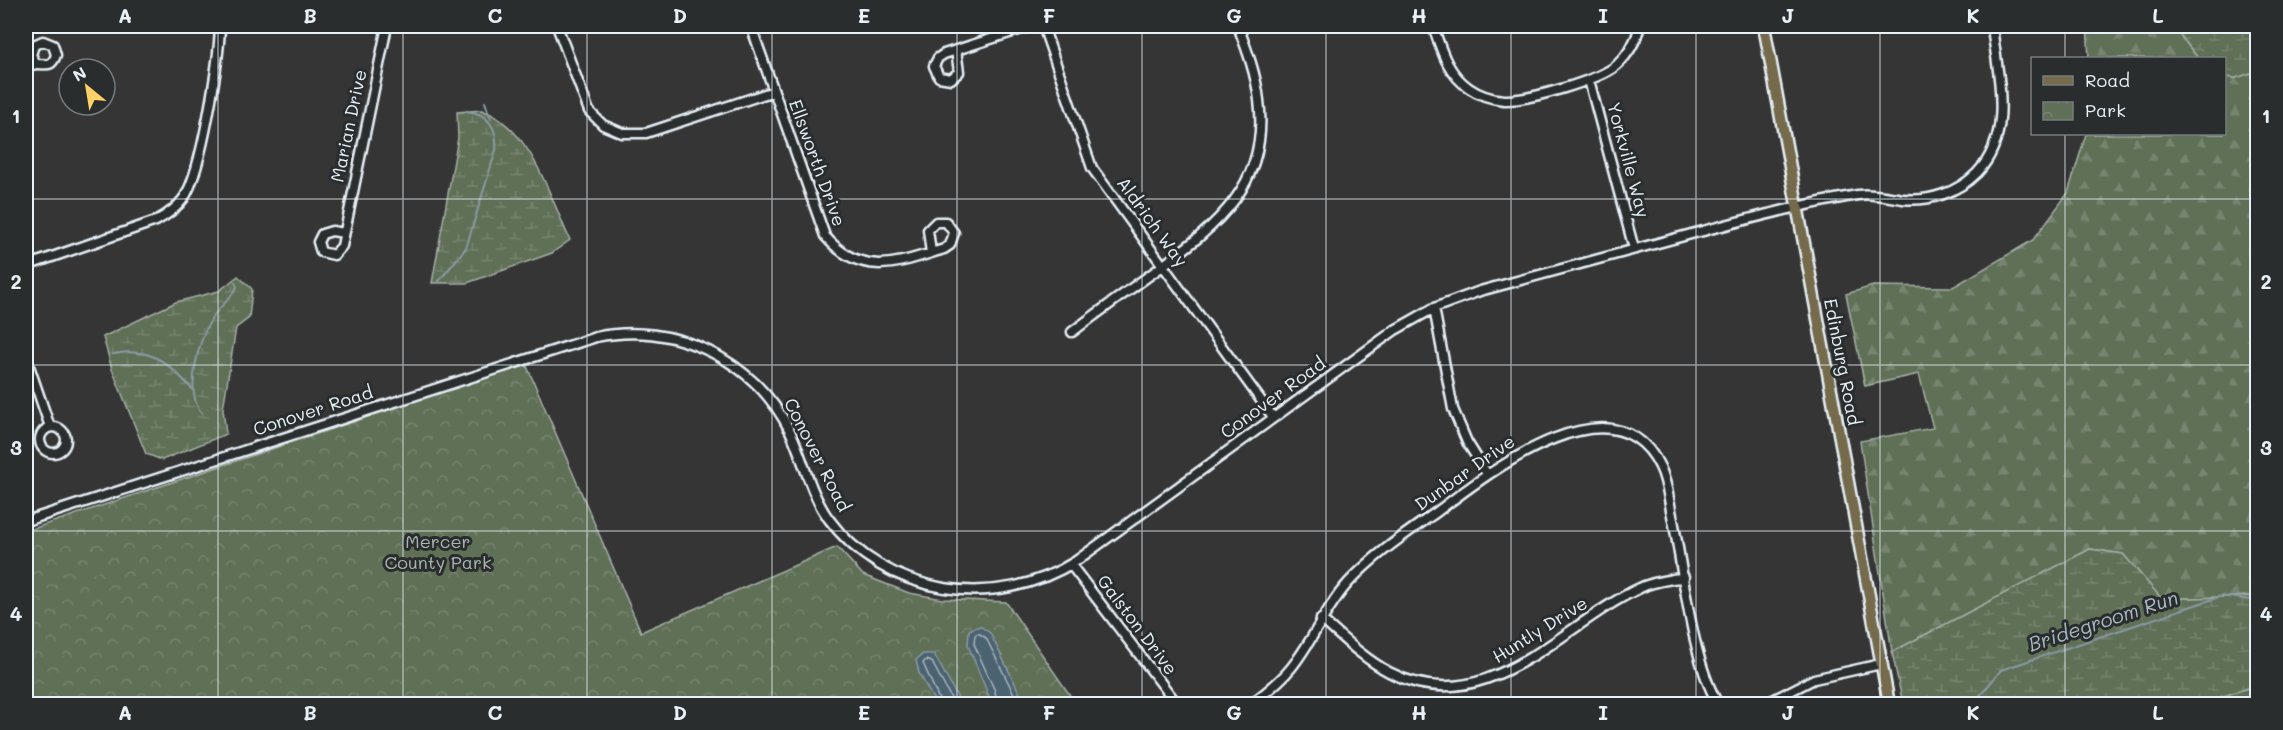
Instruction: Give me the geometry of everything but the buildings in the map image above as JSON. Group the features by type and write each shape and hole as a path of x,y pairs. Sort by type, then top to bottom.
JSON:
{"main road":[{"name":"Edinburg Road","path":"1764,26 1888,705"}],"street":[{"path":"26,266 156,221 167,215 184,198 193,179 212,90 220,26"},
{"name":"Marian Drive","path":"344,233 387,26"},
{"path":"557,26 589,111 603,125 622,133 646,133 774,91"},
{"name":"Ellsworth Drive","path":"751,26 820,226 834,246 854,260 877,265 901,262 931,253"},
{"path":"956,50 1031,26"},
{"name":"Aldrich Way","path":"1043,26 1092,168 1274,417"},
{"path":"1072,332 1220,221 1241,190 1255,156 1260,129 1260,102 1238,26"},
{"path":"1433,26 1452,72 1469,88 1485,96 1516,99 1589,80 1614,68 1633,45 1640,26"},
{"name":"Conover Road","path":"26,521 596,338 614,334 648,333 680,339 716,355 759,387 790,432 810,486 828,518 855,547 887,570 924,585 979,592 1025,584 1071,565 1395,330 1434,308 1480,291 1796,206 1861,195 1903,199 1932,198 1958,188 1978,172 1994,148 2001,122 1992,26"},
{"path":"26,69 36,64"},
{"name":"Yorkville Way","path":"1589,80 1634,249"},
{"path":"1434,308 1453,409 1467,442 1487,474"},
{"path":"26,357 50,427"},
{"name":"Dunbar Drive","path":"1251,705 1270,690 1292,667 1321,619 1363,567 1487,474 1518,454 1556,437 1604,430 1628,435 1646,448 1660,466 1700,663 1718,705"},
{"name":"Galston Drive","path":"1071,565 1177,705"},
{"name":"Huntly Drive","path":"1321,619 1388,672 1431,686 1461,686 1506,672 1637,589 1684,578"},
{"path":"1765,705 1814,679 1881,664"}],"green space":[{"path":"2087,26 2173,26 2197,57 2089,57"},
{"path":"2173,26 2257,26 2257,71 2236,78 2226,77 2226,57 2197,57"},
{"path":"2257,71 2257,596 2161,599 2123,554 2090,549 1892,652 1860,441 1933,428 1919,374 1865,386 1846,294 1873,286 1953,287 2033,240 2068,193 2086,135 2226,135 2226,77 2236,78"},
{"path":"482,110 499,119 514,132 526,148 537,165 570,240 552,253 467,283 432,283 458,138 457,112"},
{"path":"238,276 252,289 249,318 236,328 223,409 226,434 162,460 146,454 112,369 103,337 176,302 219,291"},
{"name":"Mercer County Park","path":"526,364 641,632 837,547 863,575 909,593 943,599 1006,602 1076,704 26,704 26,531"},
{"path":"2090,549 2123,554 2162,599 2257,596 2257,685 2199,704 1903,704 1892,652"},
{"path":"2257,685 2257,704 2199,704"}],"water":[{"path":"980,626 990,633 1025,704 992,704 968,645 969,630"},
{"path":"923,654 934,654 961,704 936,704 919,673 916,660"}],"waterway":[{"path":"485,102 491,119"},
{"path":"439,281 466,248 496,150 495,135 490,123 486,118 466,111"},
{"path":"201,412 194,392 198,353 211,320 237,287 235,282"},
{"path":"113,354 138,353 158,359 175,371 192,389"},
{"name":"Bridegroom Run","path":"1973,704 2001,670 2222,596 2258,601"}]}
